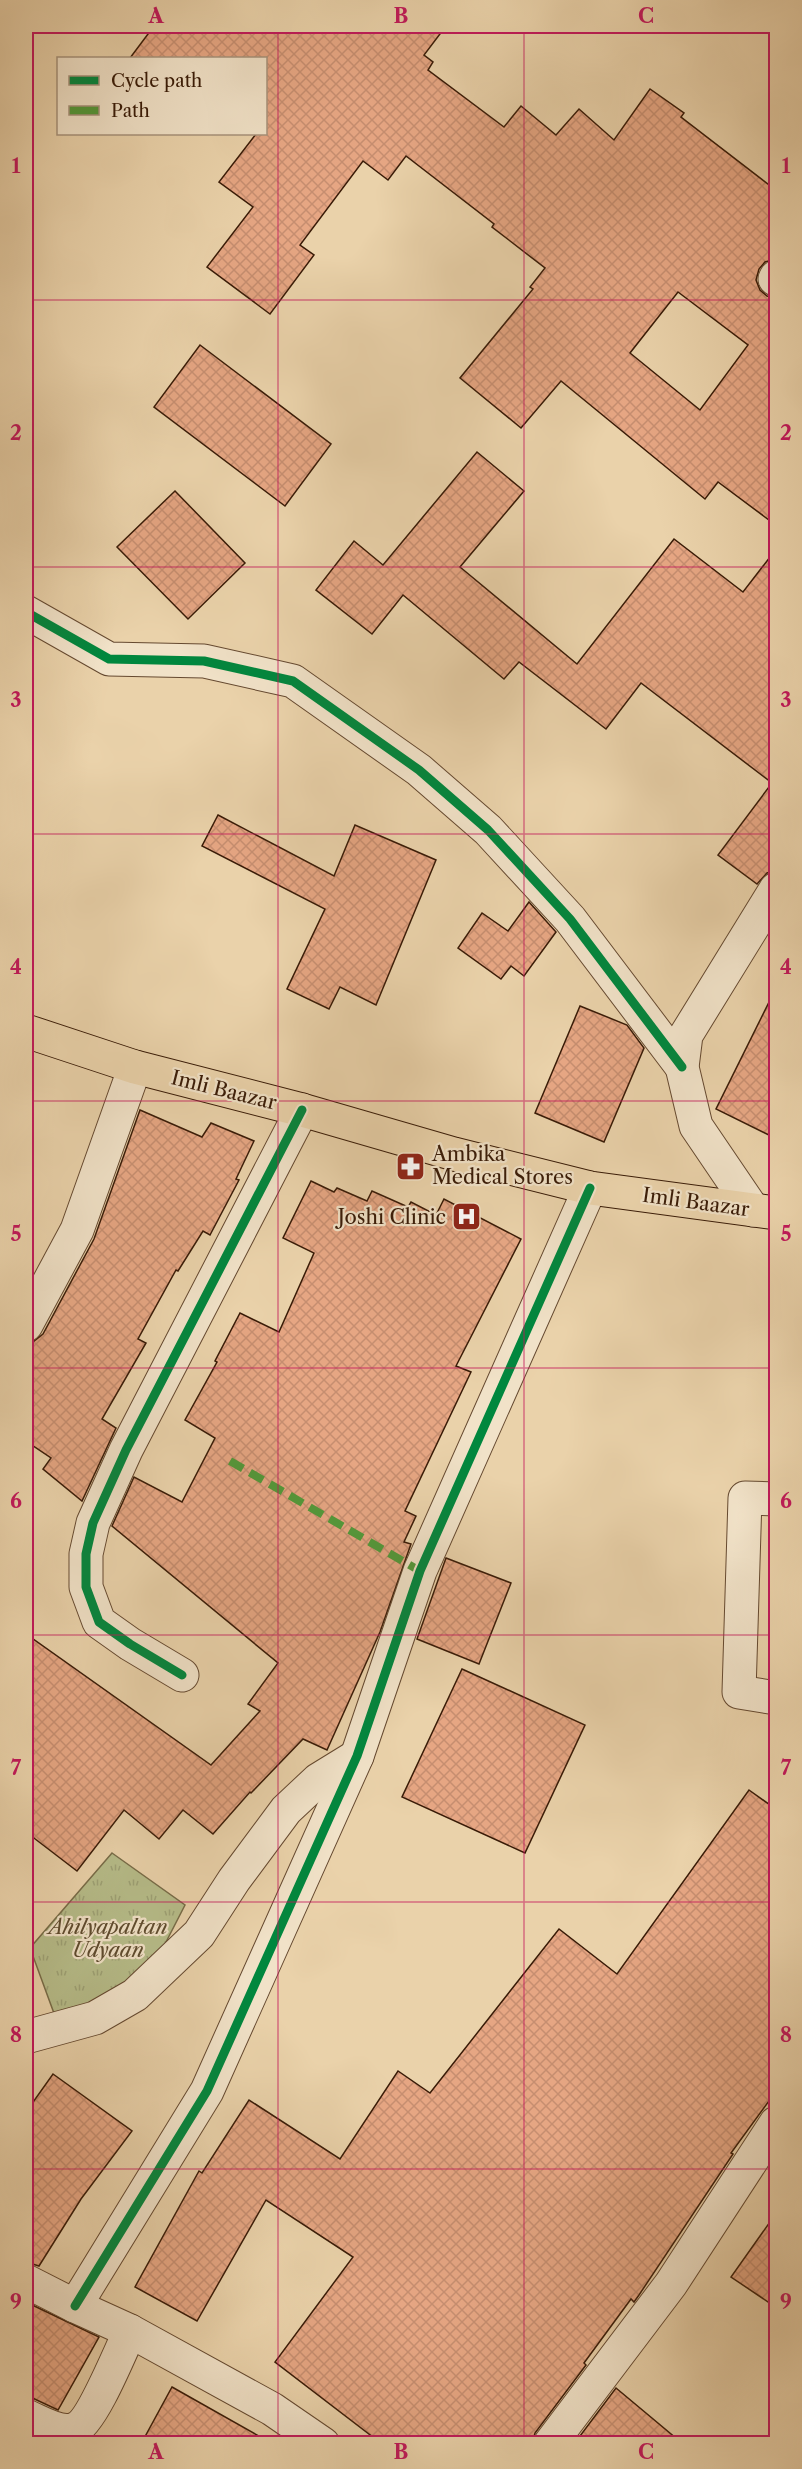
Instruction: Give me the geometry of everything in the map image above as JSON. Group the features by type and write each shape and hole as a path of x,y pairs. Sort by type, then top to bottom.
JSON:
{"main road":[{"name":"Imli Baazar","path":"26,1031 135,1067 302,1110 454,1154 591,1188 765,1212"}],"street":[{"path":"26,612 109,659 204,661 293,681 419,770 488,830 570,919 682,1067"},
{"path":"765,1212 696,1126 682,1067 686,1035 777,889"},
{"path":"26,1325 77,1230 135,1067"},
{"path":"182,1675 130,1644 99,1622 86,1587 86,1554 93,1523 126,1450 302,1110"},
{"path":"75,2306 207,2091 357,1756 420,1571 591,1188"},
{"path":"777,1499 745,1497 739,1692 777,1698"},
{"path":"26,2037 95,2018 135,1995 199,1934 234,1880 286,1810 318,1780 357,1756"},
{"path":"550,2444 671,2284 777,2122"},
{"path":"26,2281 130,2331 272,2409 323,2444"},
{"path":"26,2416 63,2431 76,2429 91,2413 130,2331"}],"green space":[{"name":"Ahilyapaltan Udyaan","path":"112,1853 185,1905 146,1981 55,2016 30,1948"}],"building":[{"path":"154,26 446,26 424,55 433,62 428,70 504,127 521,106 556,135 579,109 614,140 650,89 684,113 681,117 777,191 777,259 765,262 759,269 756,280 760,290 767,296 777,298 777,526 718,482 705,499 561,381 521,428 460,378 533,289 530,287 545,268 492,227 494,224 406,156 388,180 363,161 300,245 314,255 270,314 207,267 253,207 219,182 255,135 267,135 267,57 131,57","holes":["678,292 748,345 700,410 630,353"]},
{"path":"200,345 331,444 285,506 154,407"},
{"path":"477,452 524,491 460,567 577,664 674,539 743,592 777,548 777,870 767,873 757,884 718,855 772,783 641,683 606,729 519,662 504,679 403,595 372,634 316,590 354,541 383,565"},
{"path":"175,491 245,563 188,619 117,547"},
{"path":"218,815 334,876 355,825 436,860 376,1005 340,987 329,1009 287,989 325,909 202,846"},
{"path":"529,902 556,932 524,976 511,966 501,979 458,948 482,913 508,931"},
{"path":"777,986 777,1139 716,1109"},
{"path":"580,1006 627,1025 644,1048 604,1142 535,1113"},
{"path":"140,1110 202,1137 211,1123 254,1141 236,1179 239,1180 210,1235 203,1231 178,1271 176,1270 138,1339 146,1343 102,1419 116,1428 82,1501 43,1469 51,1458 26,1441 26,1355 33,1342 43,1334 94,1239"},
{"path":"311,1181 334,1192 337,1188 367,1201 372,1191 408,1207 411,1202 436,1215 444,1199 521,1239 456,1366 471,1372 405,1511 416,1516 404,1542 411,1544 380,1632 327,1750 303,1739 250,1792 213,1834 183,1810 159,1839 124,1810 77,1871 26,1832 26,1634 211,1765 260,1711 248,1704 278,1663 112,1526 134,1477 182,1502 215,1438 185,1420 217,1362 215,1361 240,1313 279,1332 314,1253 283,1238"},
{"path":"446,1558 511,1583 479,1664 417,1639"},
{"path":"462,1669 585,1725 525,1853 402,1797"},
{"path":"749,1790 777,1810 777,2090 731,2153 733,2154 639,2295 634,2302 631,2299 584,2363 586,2365 535,2433 532,2444 382,2444 275,2362 353,2257 266,2200 197,2321 135,2287 199,2171 202,2173 249,2100 340,2159 398,2071 430,2093 559,1929 617,1974"},
{"path":"53,2074 132,2131 81,2199 39,2266 26,2262 26,2112"},
{"path":"777,2212 777,2308 731,2277"},
{"path":"26,2302 99,2337 58,2410 26,2395"},
{"path":"172,2387 273,2444 141,2444"},
{"path":"616,2388 683,2444 574,2444"}],"marked path":[{"path":"230,1461 420,1571"}],"cycle path":[{"path":"26,612 109,659 204,661 293,681 419,770 488,830 570,919 682,1067"},
{"path":"182,1675 130,1644 99,1622 86,1587 86,1554 93,1523 126,1450 302,1110"},
{"path":"75,2306 207,2091 357,1756 420,1571 590,1188"}],"place":[{"name":"Ambika Medical Stores","path":"411,1166"},
{"name":"Joshi Clinic","path":"467,1217"}]}
